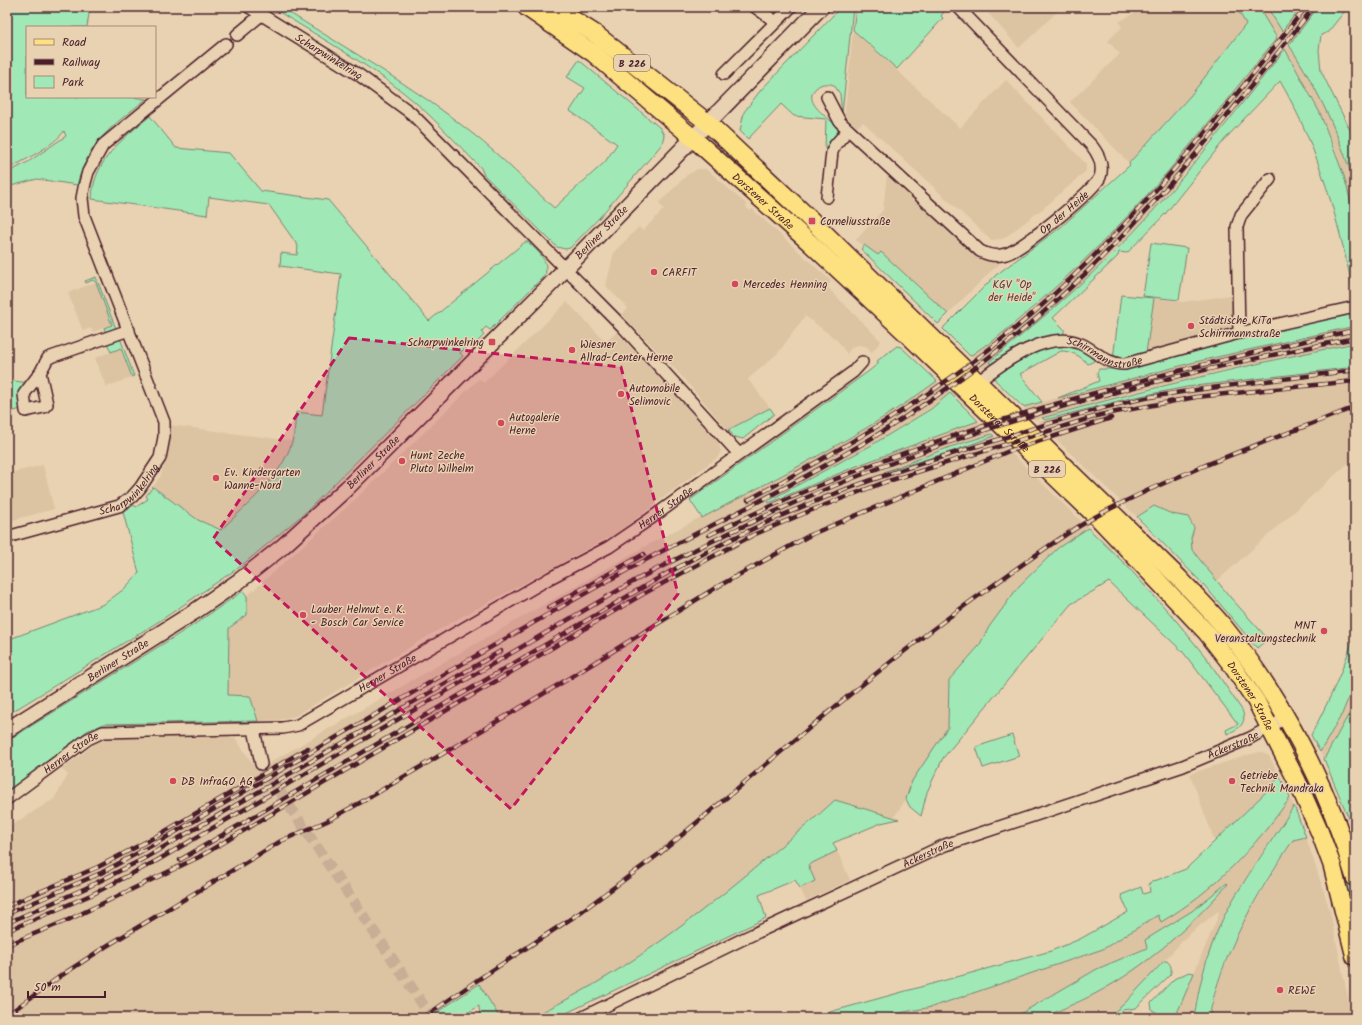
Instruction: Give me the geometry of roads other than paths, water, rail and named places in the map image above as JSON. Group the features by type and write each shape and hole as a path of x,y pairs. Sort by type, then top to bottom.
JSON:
{"main road":[{"name":"Dorstener Straße","path":"526,7 593,53 693,138 850,280 1144,564 1219,648 1256,701 1305,798 1332,865 1355,957"},
{"name":"Dorstener Straße","path":"553,7 594,33 708,124 978,382 1184,583 1224,627 1271,692 1318,779 1347,851 1355,878"},
{"path":"693,138 821,7"},
{"name":"Berliner Straße","path":"7,730 194,612 282,547 347,488 566,269 693,138"}],"street":[{"name":"Scharpwinkelring","path":"249,7 359,75 399,103 420,122 566,269"},
{"path":"755,7 776,22"},
{"path":"724,74 791,7"},
{"name":"Op der Heide","path":"827,97 840,122 980,251 996,256 1011,253 1069,209 1093,187 1100,178 1102,167 1099,155 1092,146 958,7"},
{"path":"236,35 261,15"},
{"name":"Scharpwinkelring","path":"7,537 119,506 132,498 160,458 164,437 164,422 84,216 82,198 88,172 97,155 109,140 226,44"},
{"path":"827,197 832,152 835,145 848,130"},
{"path":"1239,333 1237,227 1241,215 1270,179"},
{"path":"566,269 627,332 739,454"},
{"name":"Schirrmannstraße","path":"978,382 999,365 1050,341 1068,341 1081,344 1109,362 1120,364 1239,333 1355,307"},
{"path":"40,373 48,358 129,330"},
{"name":"Herner Straße","path":"7,799 94,735 103,732 283,728 298,725 550,578 609,547 852,372 862,362"},
{"name":"Ackerstraße","path":"581,1018 743,939 945,845 1183,766 1270,728 1286,718"},
{"path":"254,729 261,764"}],"tunnel":[{"path":"261,764 432,1018"}],"railway":[{"path":"748,500 787,479 900,412 973,362 1041,306 1078,272 1147,200 1244,86 1306,7"},
{"path":"7,914 101,873 160,841 452,669 570,602 652,556 792,484 840,457 890,427 938,395 1007,343 1051,306 1132,226 1207,141 1314,7"},
{"path":"709,535 786,499 865,468 945,439 1025,413 1189,368 1355,330"},
{"path":"7,931 93,894 158,860 636,580 695,549 786,506 848,480 937,446 1054,409 1174,377 1355,338"},
{"path":"180,860 661,577 702,554 787,513 874,479 1048,424 1134,400 1231,385 1355,370"},
{"path":"7,945 68,920 199,857 643,594 753,535 812,510 885,482 1100,415 1196,397 1355,381"},
{"path":"423,1018 578,914 659,854 821,718 903,652 945,620 1059,539 1104,512 1196,469 1355,407"},
{"path":"7,1015 62,975 105,947 281,841 327,821 365,800 558,685 717,587 812,534 1009,451 1111,418"},
{"path":"548,608 644,554"},
{"path":"7,923 86,888 143,859 501,651"},
{"path":"7,906 98,867 157,836 308,748"}],"place":[{"name":"Corneliusstraße","path":"812,221"},
{"name":"CARFIT","path":"654,272"},
{"name":"Mercedes Henning","path":"735,284"},
{"name":"Städtische KiTa Schirrmannstraße","path":"1191,326"},
{"name":"Scharpwinkelring","path":"492,342"},
{"name":"Wiesner Allrad-Center Herne","path":"572,350"},
{"name":"Automobile Selimovic","path":"621,394"},
{"name":"Autogalerie Herne","path":"501,423"},
{"name":"Hunt Zeche Pluto Wilhelm","path":"402,461"},
{"name":"Ev. Kindergarten Wanne-Nord","path":"216,478"},
{"name":"Lauber Helmut e. K. - Bosch Car Service","path":"303,615"},
{"name":"MNT Veranstaltungstechnik","path":"1324,631"},
{"name":"DB InfraGO AG","path":"173,781"},
{"name":"Getriebe Technik Mandraka","path":"1232,781"},
{"name":"REWE","path":"1280,990"}],"park label":[{"name":"KGV \"Op der Heide\"","path":"1012,290"}]}
